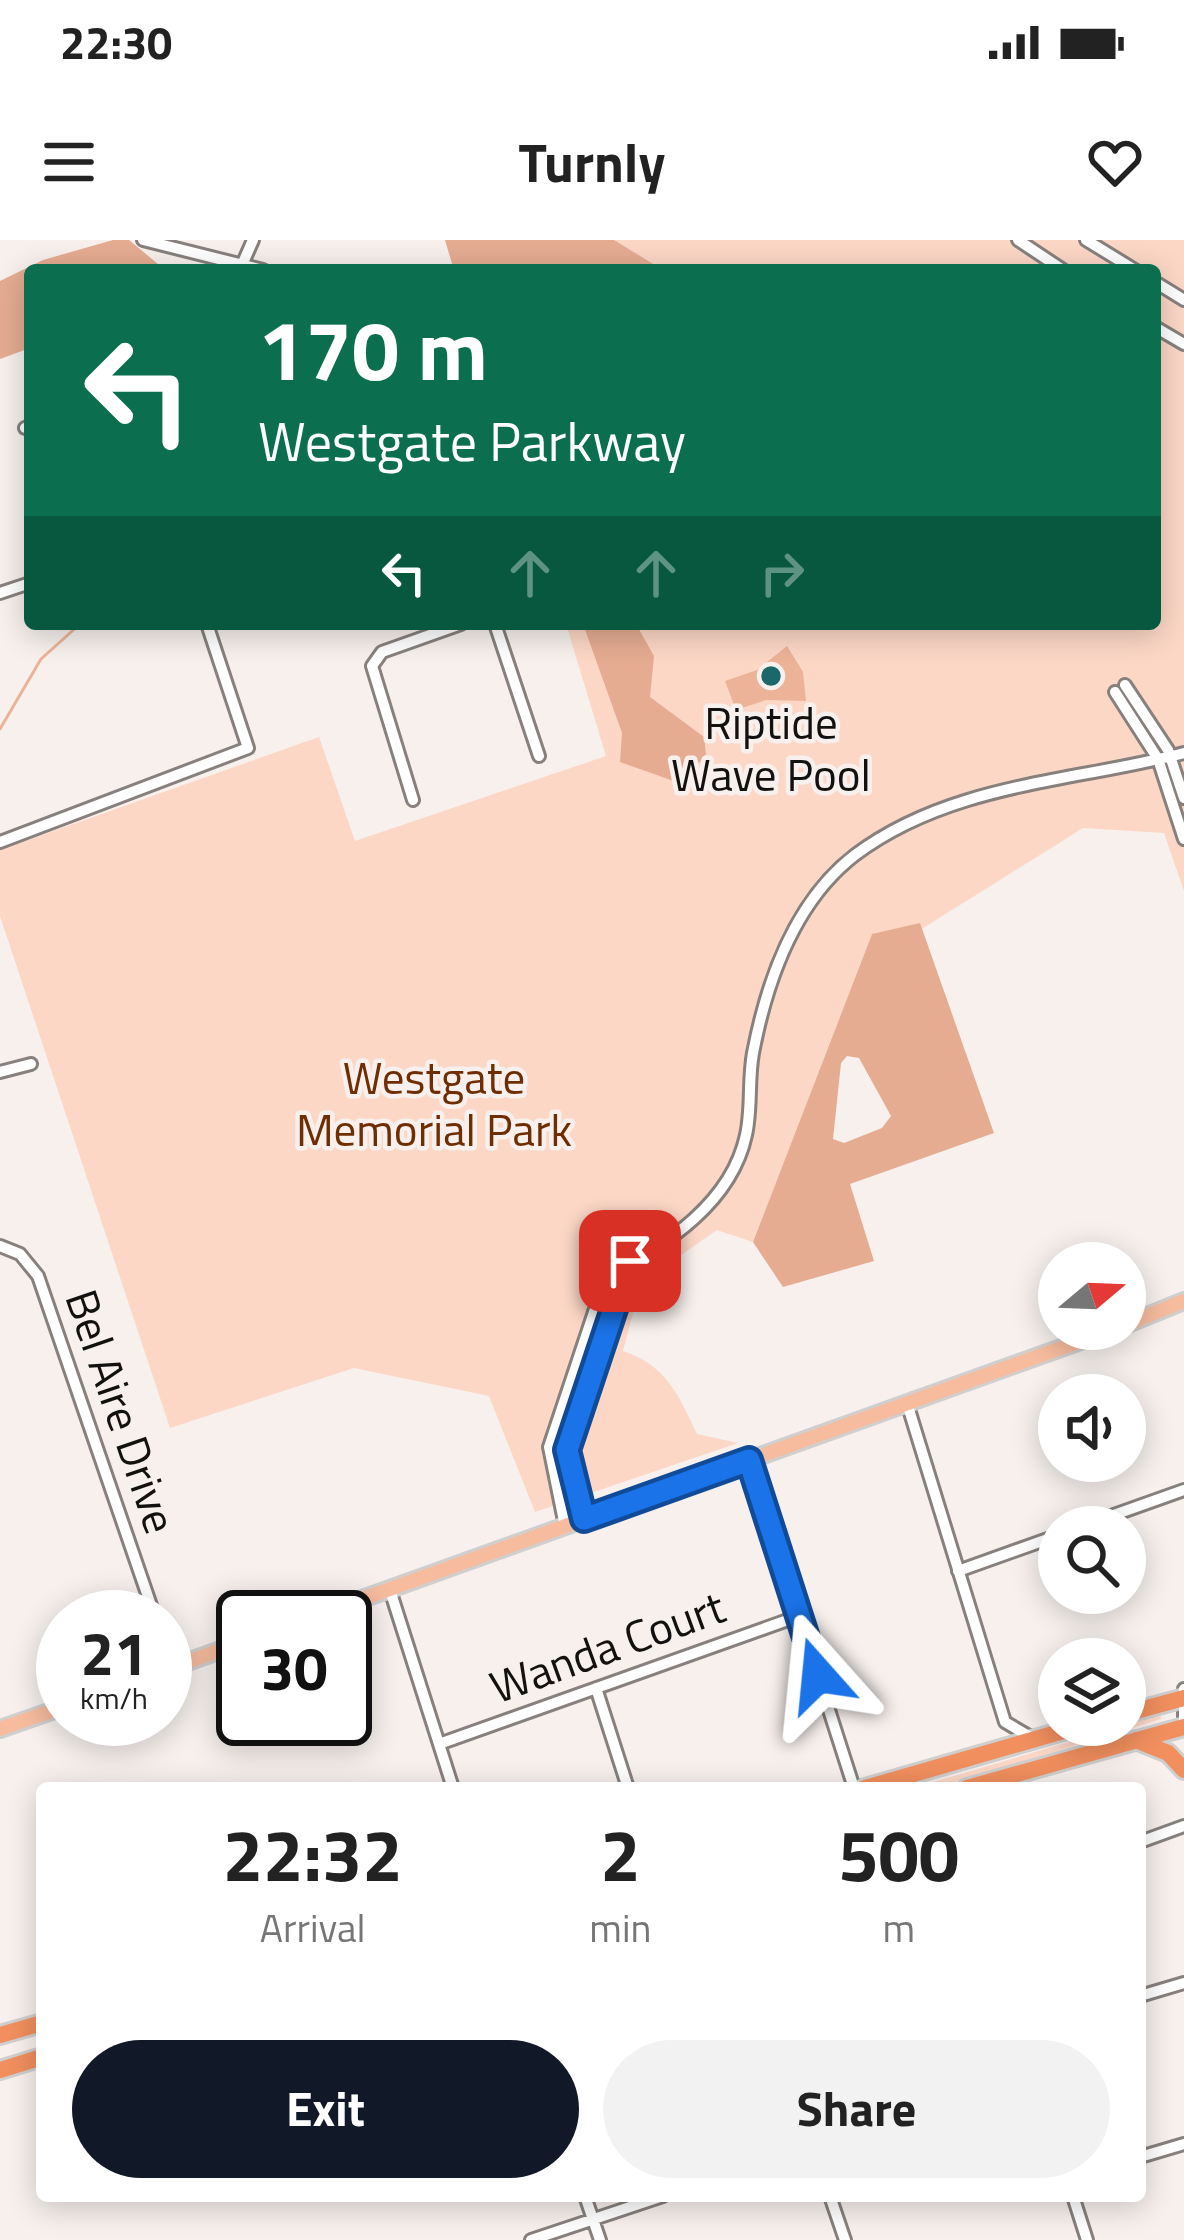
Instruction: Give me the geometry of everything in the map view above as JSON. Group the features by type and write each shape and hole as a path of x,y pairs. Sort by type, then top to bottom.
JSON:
{"highway":[{"path":"1146,1707 1183,1695"},
{"path":"1146,1736 1184,1724"},
{"path":"894,1782 1038,1738"},
{"path":"1146,1744 1168,1753 1184,1771"},
{"path":"988,1782 1114,1746"},
{"path":"0,2035 36,2025"},
{"path":"0,2069 36,2059"}],"main road":[{"path":"1146,1316 1184,1301"},
{"path":"372,1596 1055,1350"},
{"path":"0,1729 36,1716"}],"street":[{"path":"143,240 238,264"},
{"path":"1018,240 1054,264"},
{"path":"1086,240 1125,264"},
{"path":"0,842 248,748 209,630"},
{"path":"413,800 372,666 382,652 443,630"},
{"path":"498,630 539,756"},
{"path":"1120,688 1184,798"},
{"path":"565,1526 549,1447 608,1270 630,1261 695,1217 730,1178 746,1137 753,1051 768,1003 800,913 828,878 879,839 968,800 1184,753"},
{"path":"1164,758 1184,839"},
{"path":"0,1072 31,1064"},
{"name":"Bel Aire Drive","path":"0,1246 20,1254 38,1276 146,1590"},
{"path":"584,1519 567,1450 630,1261"},
{"path":"907,1403 1005,1722 991,1752"},
{"path":"749,1460 852,1782"},
{"path":"1139,1506 1184,1490"},
{"path":"958,1570 1038,1541"},
{"path":"390,1590 451,1782"},
{"name":"Wanda Court","path":"440,1744 799,1616"},
{"path":"596,1688 626,1782"},
{"path":"1183,1695 1184,1724"},
{"path":"1005,1722 1034,1739"},
{"path":"1146,1840 1184,1826"},
{"path":"1146,1994 1184,1983"},
{"path":"1146,2154 1184,2144"},
{"path":"587,2202 600,2240"},
{"path":"531,2240 644,2202"},
{"path":"832,2202 845,2240"},
{"path":"1075,2202 1087,2240"}],"green space":[{"name":"Westgate Memorial Park","path":"445,240 1184,240 1184,891 1164,833 1083,828 912,935 872,934 753,1242 717,1230 641,1283 623,1351 660,1373 677,1394 697,1434 738,1443 535,1512 489,1396 354,1368 170,1428 0,916 0,850 319,737 355,841 606,756 568,630 1161,630 1161,264 452,264"},
{"path":"1055,1746 1073,1746 956,1782 933,1782"}],"shaded area":[{"path":"113,240 129,240 158,264 35,264"},
{"path":"445,240 614,240 653,264 452,264"},
{"path":"24,269 24,350 0,359 0,281"},
{"path":"585,630 639,630 654,656 650,697 704,737 706,754 695,768 684,770 682,784 620,762 622,733"},
{"name":"Riptide Wave Pool","path":"787,646 803,672 806,701 766,700 736,710 725,681 757,670"},
{"path":"920,923 994,1133 850,1184 874,1261 783,1287 753,1242 872,934","holes":["847,1056 859,1058 891,1116 882,1128 844,1143 833,1139 841,1063"]}],"waterway":[{"path":"0,729 41,659 73,630"}],"place":[{"name":"Riptide Wave Pool","path":"771,676"}],"route":[{"path":"630,1261 567,1450 584,1519 749,1460 818,1675"}]}
